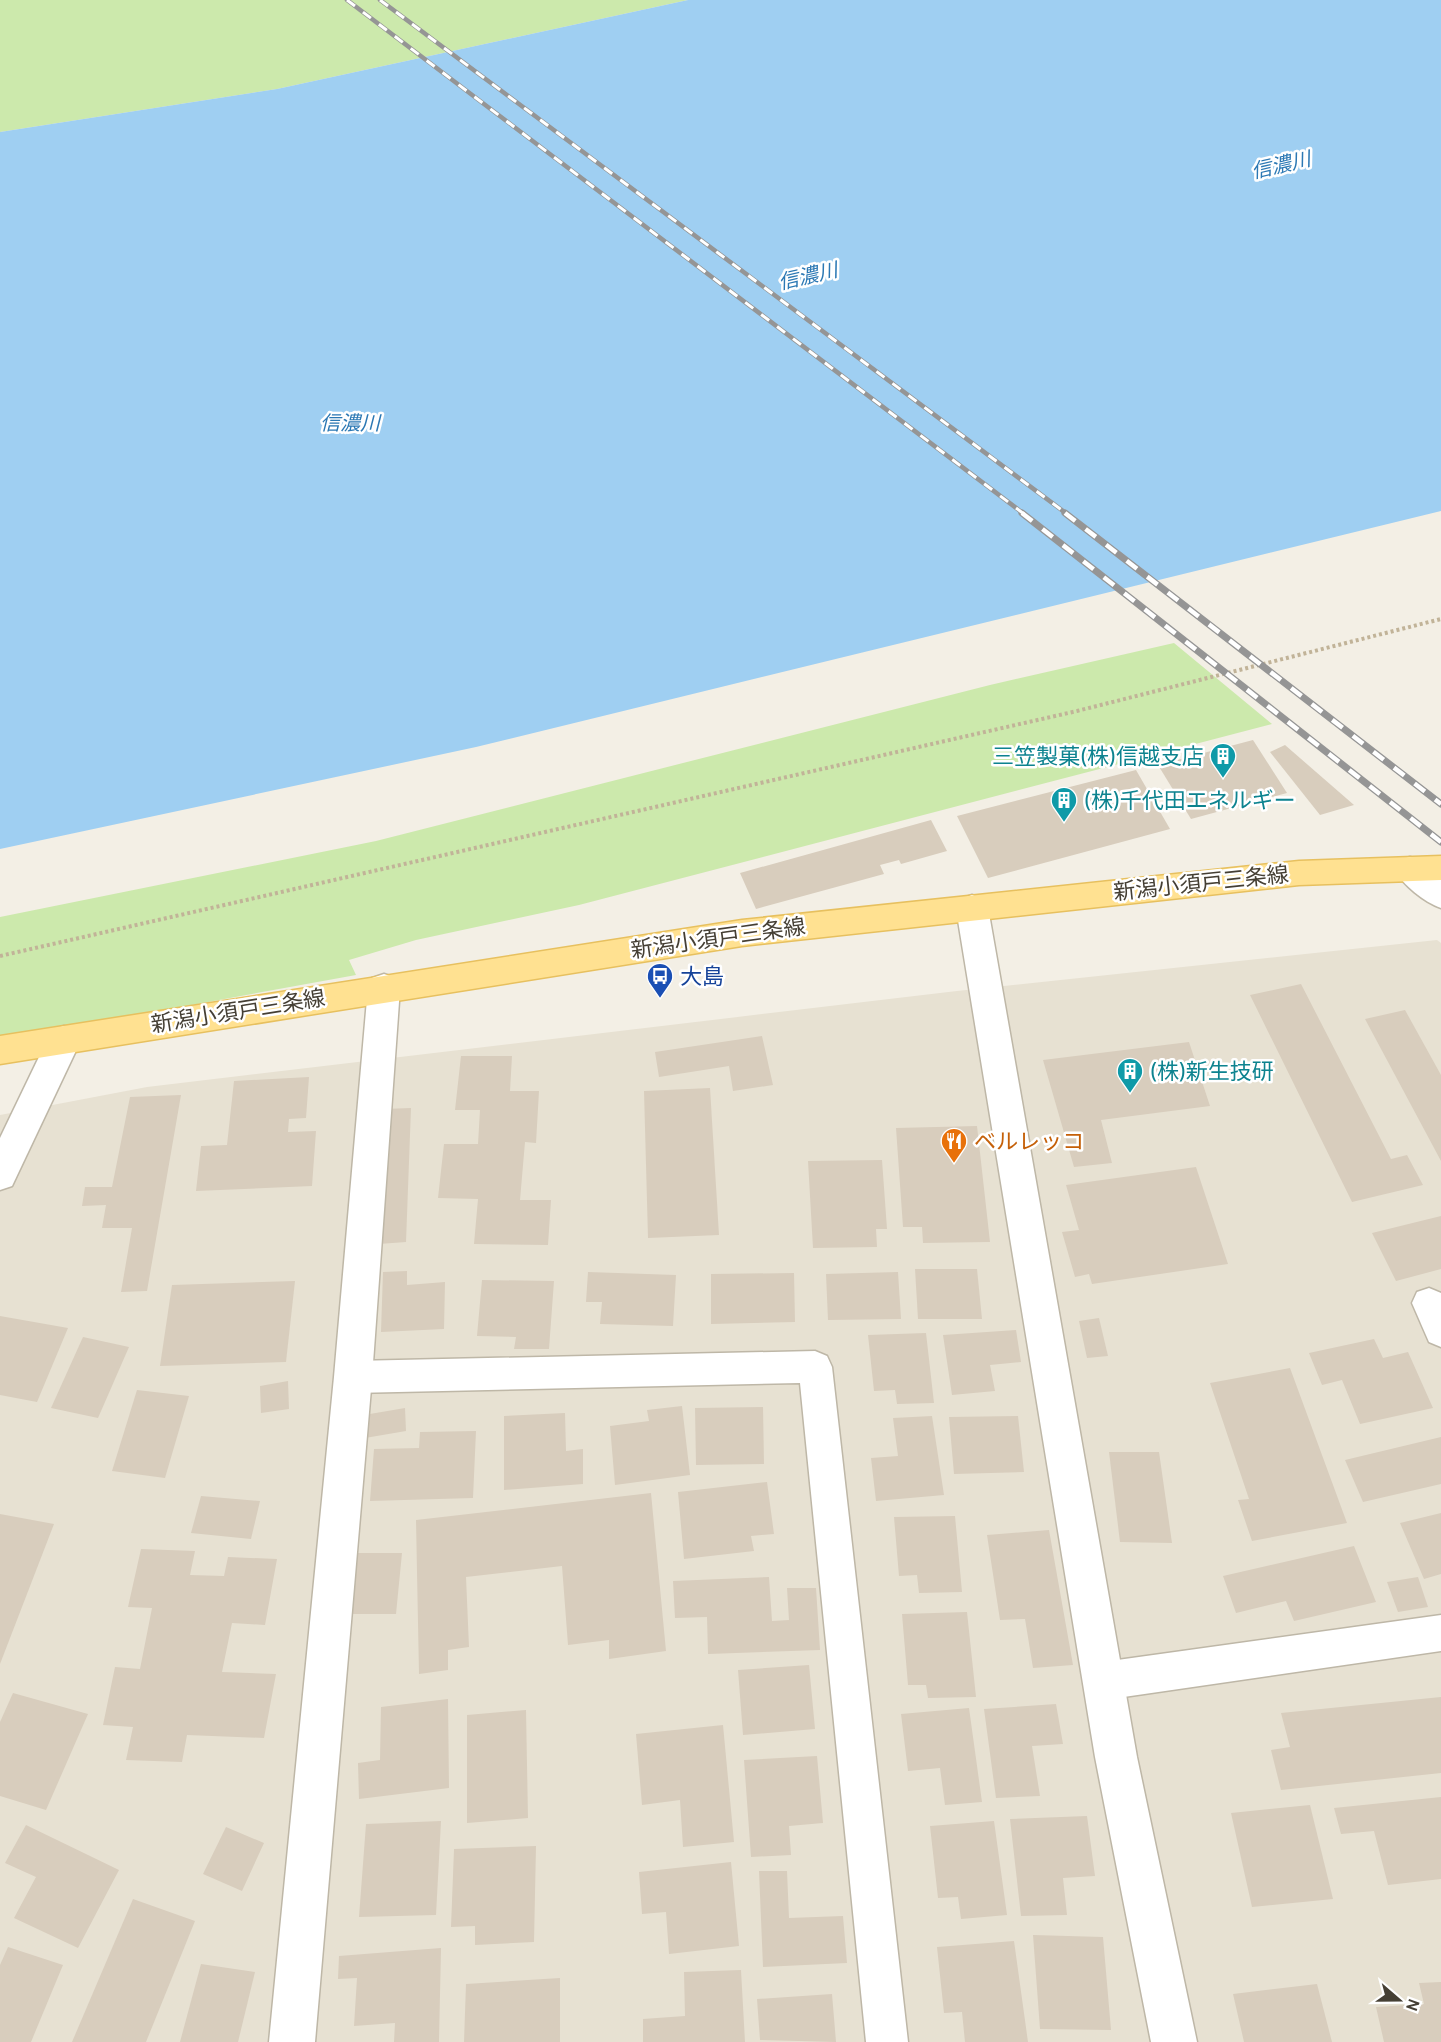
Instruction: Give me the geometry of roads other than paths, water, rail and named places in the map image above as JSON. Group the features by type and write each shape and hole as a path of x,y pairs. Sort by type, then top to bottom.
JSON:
{"main road":[{"name":"新潟小須戸三条線","path":"0,1050 742,933 1299,873 1426,868"}],"street":[{"path":"1426,868 1441,895"},
{"path":"972,908 1116,1757 1174,2042"},
{"path":"292,2042 353,1377 384,988"},
{"path":"0,1175 64,1040"}],"lane":[{"path":"353,1377 815,1367 887,2042"},
{"path":"1103,1681 1441,1633"}],"water":[{"name":"信濃川","path":"688,0 1441,0 1441,511 476,747 0,849 0,132 277,89"}],"railway":[{"path":"347,0 1024,514"},
{"path":"380,0 1067,514"},
{"path":"1022,513 1441,842"},
{"path":"1065,513 1441,804"}],"place":[{"name":"三笠製菓(株)信越支店","path":"1223,779"},
{"name":"(株)千代田エネルギー","path":"1064,823"},
{"name":"大島","path":"660,999"},
{"name":"(株)新生技研","path":"1130,1094"},
{"name":"ベルレッコ","path":"954,1164"}]}
